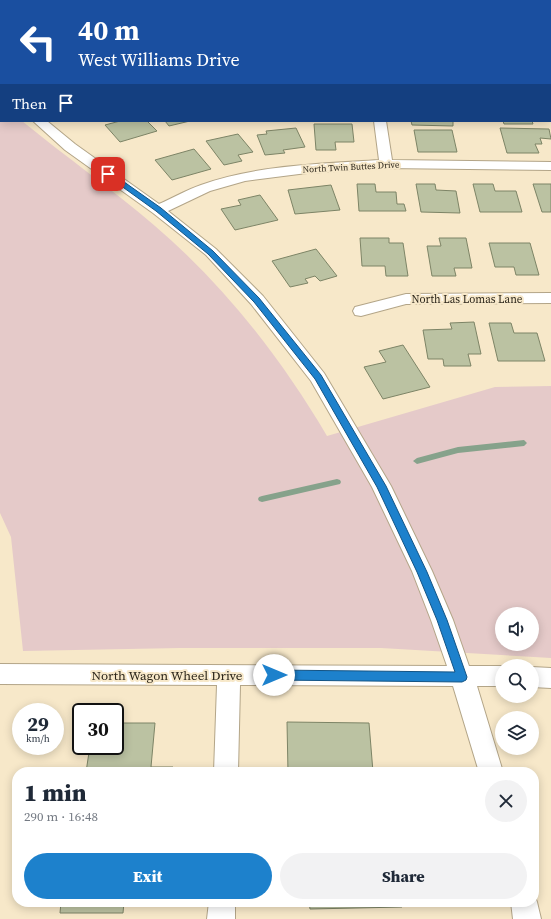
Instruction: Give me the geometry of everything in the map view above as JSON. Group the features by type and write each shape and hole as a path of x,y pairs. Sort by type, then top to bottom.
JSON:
{"street":[{"path":"40,122 70,147 158,210 211,252 246,289 318,377 381,486 422,572 442,620 462,677 490,767"},
{"path":"380,122 386,164"},
{"name":"North Twin Buttes Drive","path":"158,210 205,188 244,177 307,169 386,164 551,166"},
{"name":"North Las Lomas Lane","path":"361,311 406,299 551,298"},
{"name":"North Wagon Wheel Drive","path":"0,674 495,676"},
{"path":"226,767 229,675"},
{"path":"539,677 551,678"},
{"path":"222,907 222,919"},
{"path":"525,907 527,919"}],"shaded area":[{"path":"0,122 23,122 139,212 205,273 250,324 271,351 327,436 495,387 551,386 551,658 381,648 180,648 23,651 11,537 0,513"}],"building":[{"path":"116,122 148,122 157,131 120,142 105,125"},
{"path":"166,122 186,122 169,126"},
{"path":"411,122 453,122 453,126 412,125"},
{"path":"503,122 532,122 533,124 504,124"},
{"path":"314,124 352,124 354,142 335,142 336,150 316,150"},
{"path":"296,128 305,147 283,150 285,153 265,155 257,135 267,134 266,131"},
{"path":"500,128 549,129 551,139 540,138 542,144 535,144 539,153 507,153"},
{"path":"414,130 452,130 457,152 418,152"},
{"path":"238,134 253,152 238,155 242,161 224,165 206,141"},
{"path":"194,149 211,169 172,180 155,160"},
{"path":"357,184 375,184 376,192 396,192 397,204 404,204 406,211 359,211"},
{"path":"416,184 435,184 436,190 456,191 460,213 421,212"},
{"path":"473,184 493,184 495,191 516,191 522,212 480,212"},
{"path":"533,184 551,184 551,212 542,212"},
{"path":"331,185 340,210 295,214 288,190"},
{"path":"260,195 278,220 235,230 221,209 241,205 238,200"},
{"path":"360,238 389,238 389,243 403,243 408,276 386,276 385,266 362,266"},
{"path":"439,238 466,238 472,268 454,268 456,276 432,276 427,246 441,246"},
{"path":"489,243 530,243 539,275 516,275 514,267 495,267"},
{"path":"316,249 337,276 320,281 315,276 305,279 308,283 290,287 272,261"},
{"path":"474,322 481,354 468,354 471,366 444,366 443,359 428,359 423,330 452,329 450,323"},
{"path":"489,323 511,323 514,333 537,333 545,361 498,361"},
{"path":"403,345 430,387 383,399 364,367 386,362 379,351"},
{"path":"287,722 369,723 373,767 288,767"},
{"path":"124,723 155,723 151,767 87,767 89,755 124,755"},
{"path":"61,907 124,907 123,913 60,913"},
{"path":"310,907 402,907 310,909"}],"waterway":[{"path":"417,461 458,450 524,443"},
{"path":"262,499 337,482"}],"route":[{"path":"108,174 158,210 211,252 257,300 318,377 352,433 381,486 422,572 442,620 462,677 274,675"}]}
